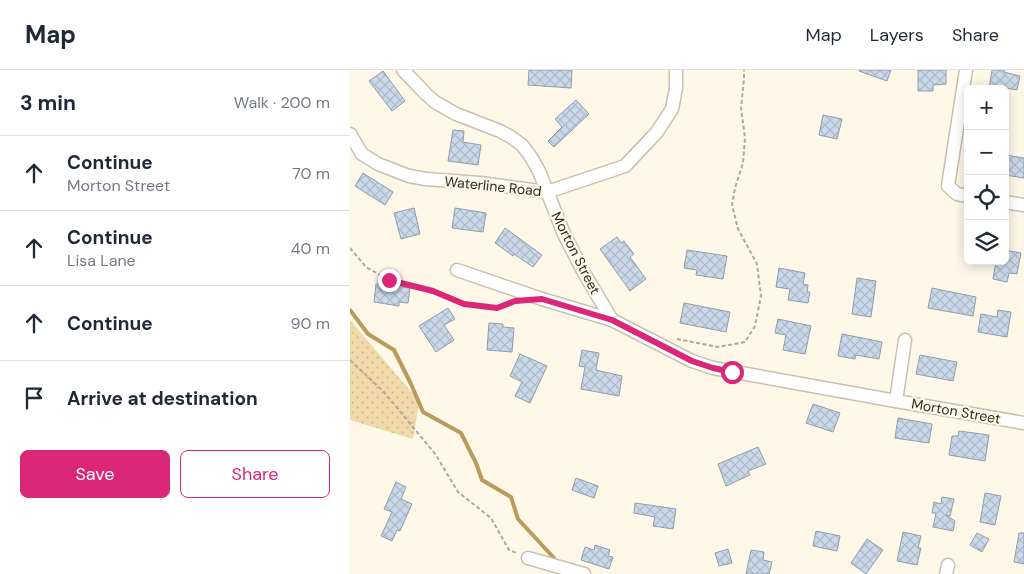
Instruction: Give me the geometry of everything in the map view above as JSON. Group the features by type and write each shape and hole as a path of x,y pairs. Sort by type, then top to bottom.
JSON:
{"street":[{"name":"Morton Street","path":"403,70 435,102 456,114 500,130 522,145 539,171 564,234 584,273 612,320 692,361 713,368 1024,423"},
{"name":"Waterline Road","path":"350,134 362,154 378,164 409,176 547,192 625,166 657,132 672,110 676,88 676,70"},
{"path":"964,195 957,194 948,186 966,70"},
{"path":"1009,203 1024,205"},
{"path":"457,270 542,299 612,320"},
{"path":"896,401 905,340"},
{"path":"528,558 584,574"}],"path":[{"path":"676,339 718,347 746,342 755,326 761,296 757,264 738,229 732,205 744,155 745,138 740,108 744,70"},
{"path":"350,248 366,267 389,280 433,291 464,304 497,308 515,301"},
{"path":"350,360 384,392 436,455 458,492 491,518 509,550 528,558"}],"shaded area":[{"path":"350,320 419,401 413,439 350,420"}],"building":[{"path":"529,70 572,70 571,88 528,85"},
{"path":"859,70 891,70 887,81"},
{"path":"918,70 946,70 946,84 933,85 933,91 918,91"},
{"path":"992,70 1005,70 1004,72 1020,76 1017,90 1009,89 1009,85 990,85"},
{"path":"383,71 405,101 392,111 369,81"},
{"path":"576,100 589,114 554,147 548,141 562,127 555,119"},
{"path":"823,115 842,119 837,139 819,135"},
{"path":"453,130 464,131 463,142 481,145 478,165 448,161"},
{"path":"1009,156 1024,158 1024,178 1009,176"},
{"path":"363,173 393,192 385,205 355,186"},
{"path":"414,208 420,234 401,239 394,213"},
{"path":"455,208 486,213 483,232 452,228"},
{"path":"505,228 542,255 533,267 495,243"},
{"path":"617,237 621,243 624,241 634,254 630,257 646,279 630,291 600,249"},
{"path":"687,250 727,256 723,279 696,275 697,270 684,268"},
{"path":"1009,251 1021,253 1017,274 1009,273 1007,282 993,279 995,265 1009,265"},
{"path":"779,268 805,273 803,284 808,285 807,292 810,292 808,303 788,300 790,289 776,287"},
{"path":"857,278 876,281 871,317 852,314"},
{"path":"376,284 410,288 408,303 399,302 399,306 374,302"},
{"path":"932,288 976,297 973,316 928,308"},
{"path":"684,303 730,312 726,332 680,323"},
{"path":"448,308 455,319 444,325 454,340 436,352 419,326"},
{"path":"998,310 1011,312 1007,337 978,332 981,314 997,317"},
{"path":"778,319 811,326 805,354 783,350 786,335 775,333"},
{"path":"489,323 503,324 503,327 514,328 512,352 487,350"},
{"path":"842,334 882,342 879,359 856,355 855,359 838,356"},
{"path":"582,350 599,353 596,370 622,376 619,396 581,389 585,367 579,366"},
{"path":"520,354 547,366 530,403 515,396 522,382 510,376"},
{"path":"920,355 957,362 953,381 916,374"},
{"path":"813,404 840,413 833,432 806,423"},
{"path":"898,418 932,424 929,443 895,438"},
{"path":"959,431 989,435 985,461 949,455 952,436 958,436"},
{"path":"758,447 766,464 748,471 750,475 726,486 718,464"},
{"path":"576,478 598,486 594,498 572,490"},
{"path":"396,482 406,487 401,499 412,504 400,531 397,530 392,541 381,536 392,512 384,509"},
{"path":"985,493 1001,496 995,525 980,522"},
{"path":"942,497 954,499 950,516 946,515 955,521 953,531 933,527 936,513 932,513 934,502 941,504"},
{"path":"635,503 676,509 673,529 653,526 655,517 634,513"},
{"path":"816,531 840,536 837,551 813,546"},
{"path":"903,532 921,536 918,548 921,548 917,565 897,561"},
{"path":"977,533 989,539 982,552 970,545"},
{"path":"1019,533 1024,533 1024,564 1014,562"},
{"path":"867,539 883,550 866,574 851,563"},
{"path":"595,545 610,550 608,556 613,557 609,569 581,560 585,547 594,550"},
{"path":"728,549 732,563 719,566 715,553"},
{"path":"751,550 764,552 763,560 772,562 769,574 746,574"}],"waterway":[{"path":"350,310 368,334 394,350 423,412 461,433 482,480 511,497 518,519 554,558 553,562"}],"route":[{"path":"389,280 433,291 464,304 497,308 515,301 542,299 612,320 692,361 732,372"}]}
